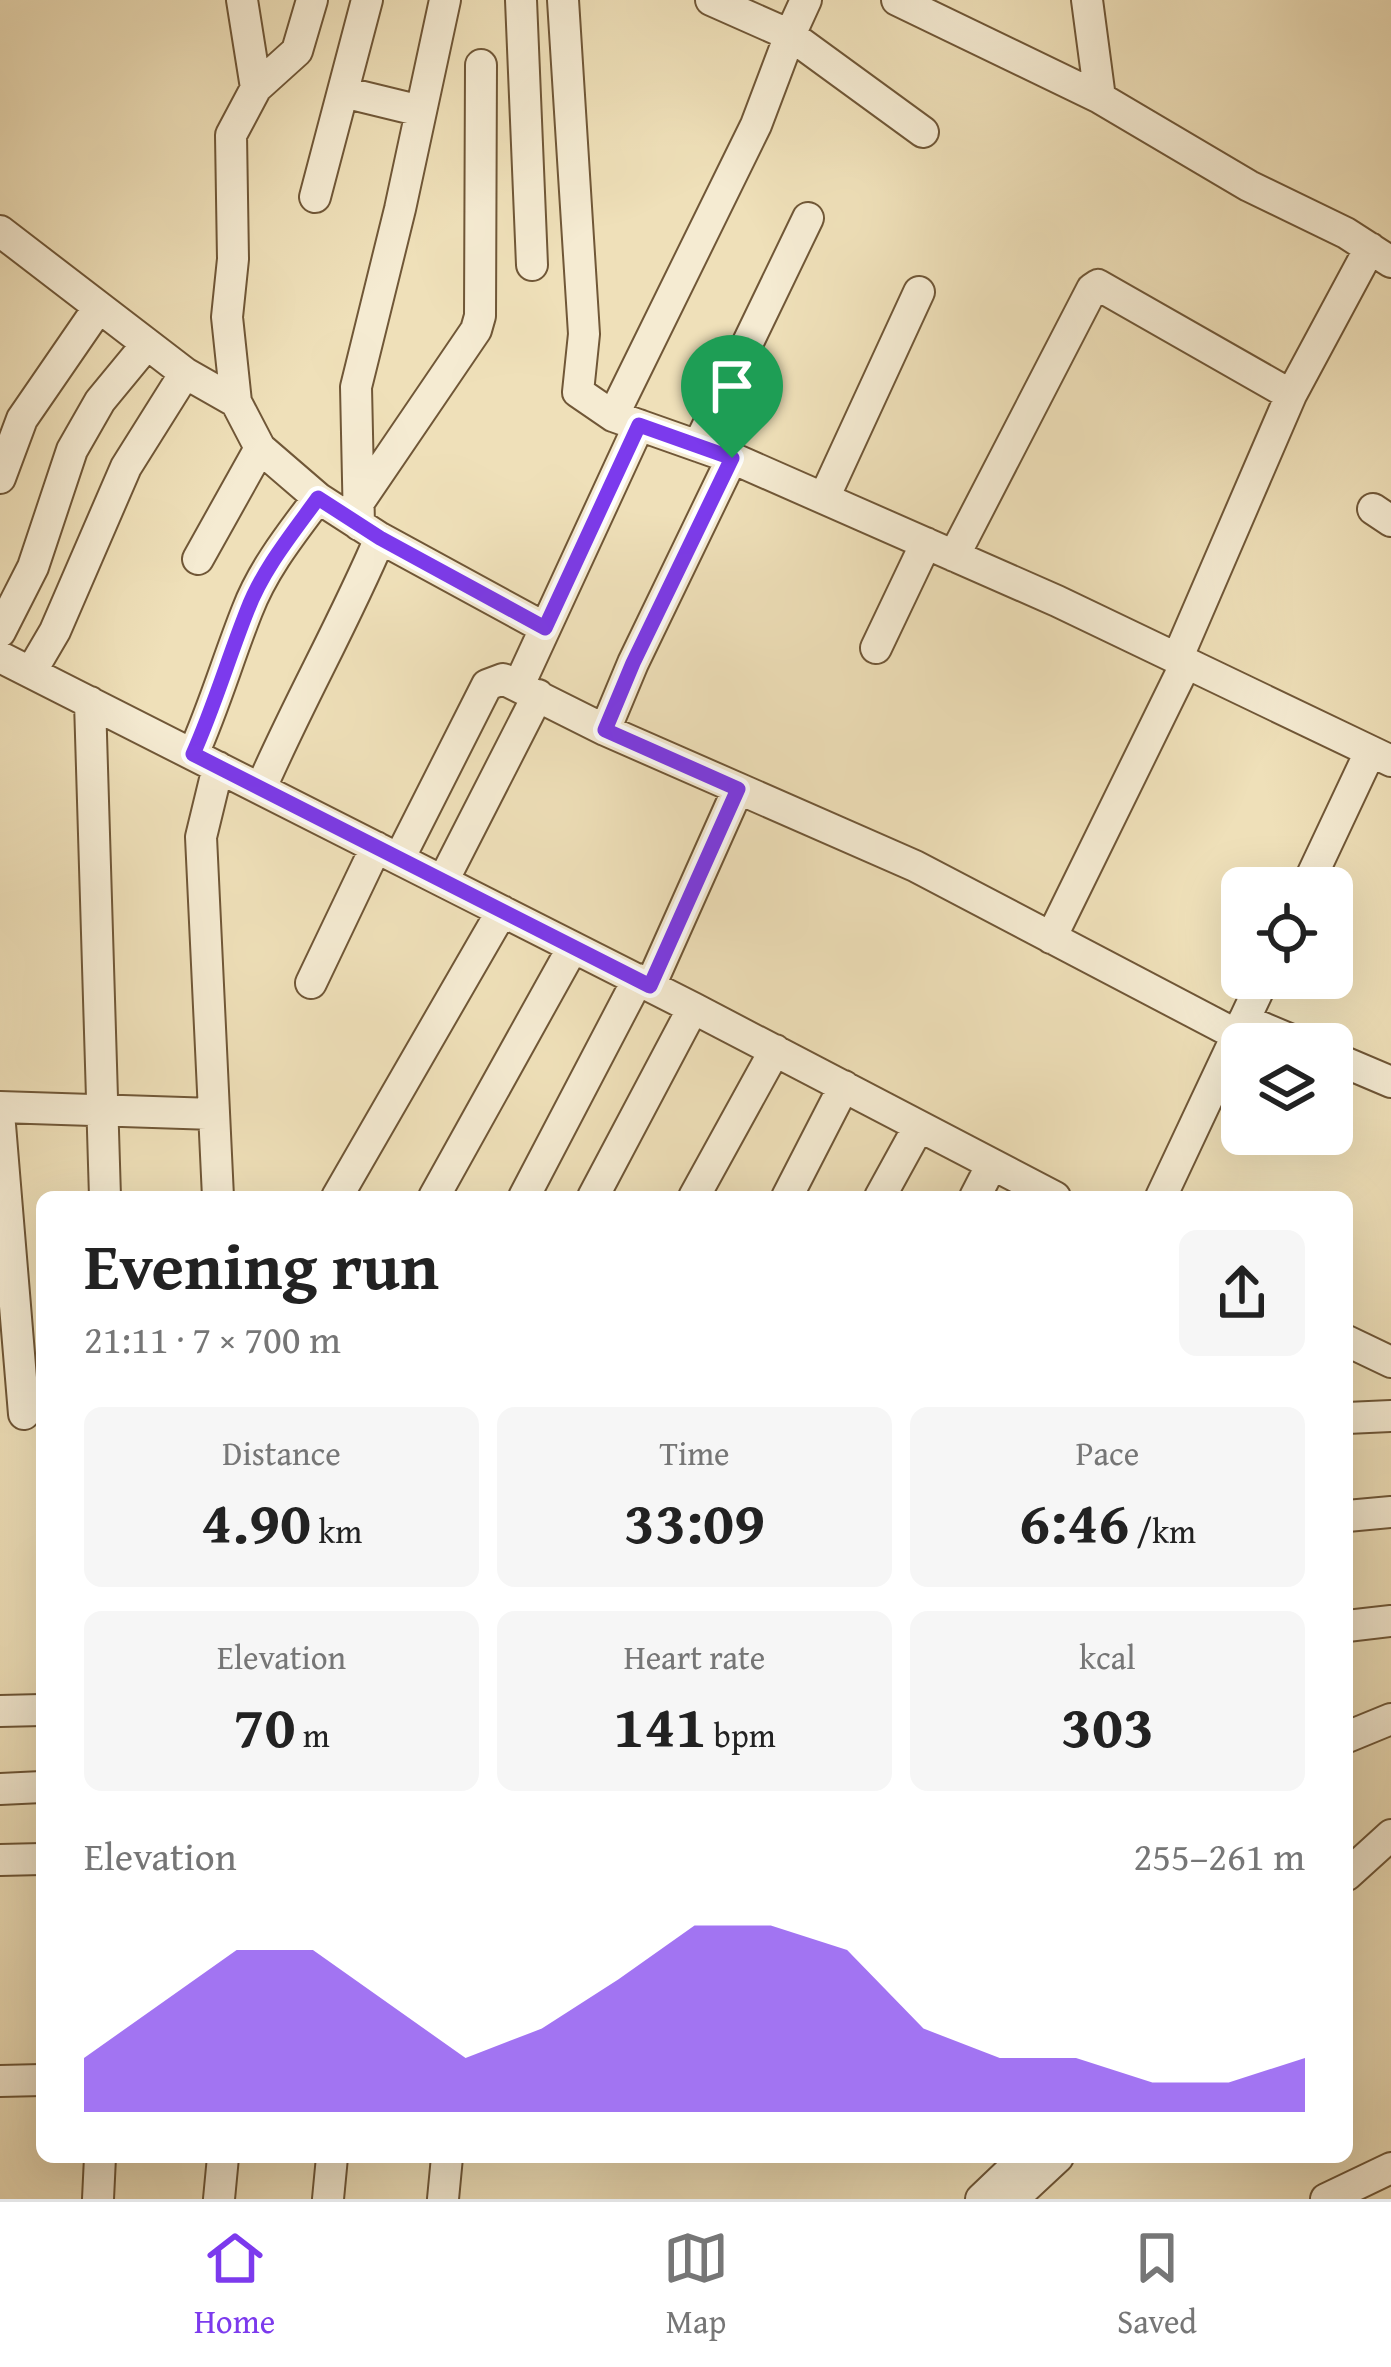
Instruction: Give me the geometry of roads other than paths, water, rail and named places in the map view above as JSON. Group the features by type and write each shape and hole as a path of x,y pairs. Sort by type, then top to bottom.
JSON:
{"street":[{"path":"242,0 256,88"},
{"path":"312,0 297,51 256,88 231,135 233,259 227,316 236,402 260,448 318,498 545,628"},
{"path":"315,197 367,0"},
{"path":"261,788 293,714 350,609 366,522 356,386 445,0"},
{"path":"521,0 532,265"},
{"path":"562,0 584,334 578,392 626,420 732,458 940,549 1384,754 1318,867"},
{"path":"711,0 790,35 923,132"},
{"path":"443,881 528,690 545,628 626,420 806,0"},
{"path":"897,0 1100,98 1249,186 1380,255 1291,395 1182,661 1051,938"},
{"path":"1087,0 1100,98"},
{"path":"366,522 480,316 481,65"},
{"path":"343,92 421,111"},
{"path":"698,446 808,218"},
{"path":"0,232 185,373 236,402"},
{"path":"876,648 1098,285 1291,395"},
{"path":"824,498 919,292"},
{"path":"0,478 22,419 99,308"},
{"path":"0,632 33,567 72,450 100,400 147,344"},
{"path":"31,673 55,631 126,466 185,373"},
{"path":"197,559 260,448"},
{"path":"605,730 732,458"},
{"path":"218,1191 201,837 205,760 218,699 247,609 272,561 318,498"},
{"path":"0,657 644,982 1043,1191"},
{"path":"311,983 487,685 502,679 605,730 915,866 1051,938 1230,1023"},
{"path":"90,702 105,1191"},
{"path":"527,1191 644,982 738,789"},
{"path":"340,1191 502,911"},
{"path":"437,1191 573,947"},
{"path":"596,1191 693,1008"},
{"path":"697,1191 775,1050"},
{"path":"1353,1066 1391,1082"},
{"path":"1164,1191 1221,1069"},
{"path":"790,1191 844,1086"},
{"path":"0,1106 214,1114"},
{"path":"0,1125 22,1414"},
{"path":"883,1191 919,1126"},
{"path":"978,1191 992,1164"},
{"path":"1353,1344 1391,1363"},
{"path":"1353,1418 1391,1416"},
{"path":"1353,1515 1391,1512"},
{"path":"1353,1606 1391,1602"},
{"path":"1353,1625 1391,1621"},
{"path":"0,1711 36,1710"},
{"path":"1353,1735 1391,1719"},
{"path":"0,1730 36,1729"},
{"path":"0,1789 36,1787"},
{"path":"1353,1869 1391,1834"},
{"path":"1353,1892 1391,1857"},
{"path":"0,1860 36,1859"},
{"path":"0,2081 36,2080"},
{"path":"98,2199 100,2163"},
{"path":"219,2199 222,2163"},
{"path":"328,2199 331,2163"},
{"path":"443,2199 447,2163"},
{"path":"980,2199 1019,2163"},
{"path":"1012,2199 1051,2163"},
{"path":"1326,2199 1391,2168"}]}
